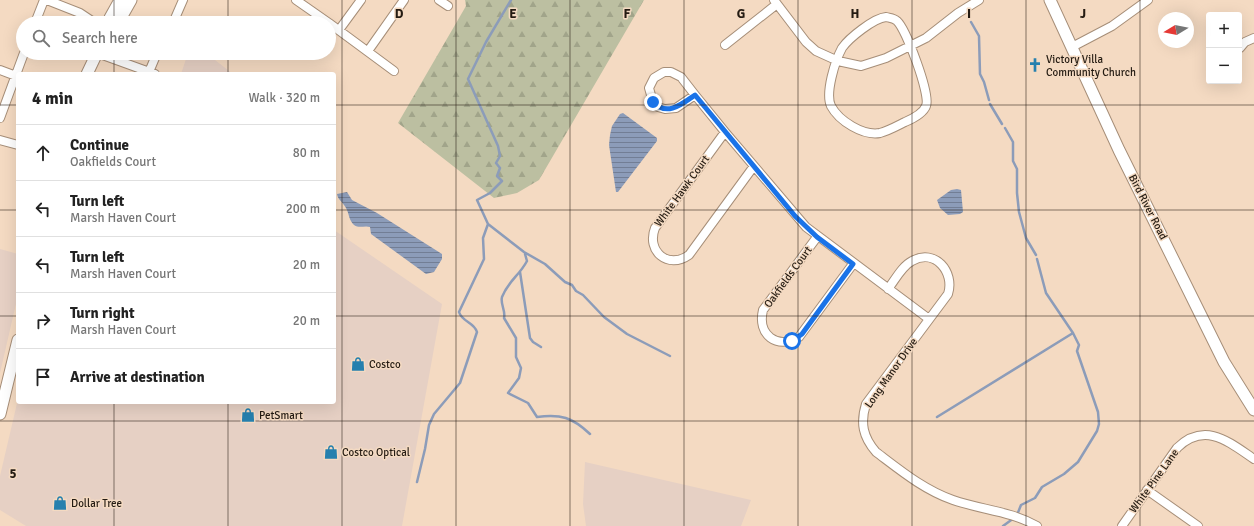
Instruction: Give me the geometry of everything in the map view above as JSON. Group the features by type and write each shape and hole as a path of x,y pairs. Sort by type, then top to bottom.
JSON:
{"street":[{"path":"38,16 44,0"},
{"path":"47,0 84,16"},
{"path":"111,16 120,0"},
{"path":"122,16 131,0"},
{"path":"176,16 183,0"},
{"path":"296,0 319,16"},
{"path":"339,30 361,0"},
{"path":"368,51 404,0"},
{"path":"439,0 448,6"},
{"path":"725,45 776,2 806,42 816,51 838,61 861,66 910,47 926,38 958,13 979,0"},
{"name":"Bird River Road","path":"1050,0 1122,154 1224,362 1254,410"},
{"path":"1072,47 1112,26 1148,0"},
{"path":"886,17 898,21 906,34 926,88 926,106 913,118 880,133 866,132 859,129 839,117 833,110 828,96 828,90 838,61 843,48 848,42 879,18 886,17"},
{"path":"336,28 394,71"},
{"path":"1242,46 1245,42 1254,38"},
{"path":"17,72 22,60"},
{"path":"88,72 94,60"},
{"path":"116,60 149,72"},
{"path":"152,72 156,60"},
{"path":"0,70 16,76 0,118"},
{"path":"695,95 676,108 665,109 658,107 653,102 650,88 657,76 664,72 671,72 681,77 795,216 817,237 929,319"},
{"name":"White Hawk Court","path":"725,132 655,228 652,241 658,253 665,258 673,260 681,259 689,255 754,166"},
{"path":"0,140 16,144"},
{"name":"Oakfields Court","path":"817,237 763,310 762,325 770,338 785,342 799,337 853,264"},
{"name":"Long Manor Drive","path":"888,289 905,266 913,260 927,257 940,262 948,274 950,288 948,294 867,402 863,414 862,425 869,445 876,452 931,491 955,501 1017,516 1037,526"},
{"path":"0,414 16,348"},
{"name":"White Pine Lane","path":"1122,526 1177,448 1195,436 1203,435 1219,437 1254,459"},
{"path":"1147,490 1198,526"}],"shaded area":[{"path":"186,60 215,60 230,72 182,72"},
{"path":"336,231 442,304 402,526 26,526 0,510 0,476 17,404 336,404"},
{"path":"0,249 16,253 16,304 0,373"},
{"path":"585,462 751,500 741,526 586,526 583,504"}],"green space":[{"path":"465,0 644,0 539,180 517,193 494,198 398,123 466,6"}],"water":[{"path":"623,113 657,138 657,141 618,192 616,192 609,145 612,126 620,114"},
{"path":"951,190 961,190 963,212 960,214 948,215 940,208 937,200"},
{"path":"347,192 352,200 377,213 442,254 442,259 434,272 426,274 371,234 370,227 358,227 354,225 337,194"}],"waterway":[{"path":"511,0 486,42 468,79 498,146 500,156 496,163 500,168 497,176 502,181 490,193 477,200 488,224 524,252 545,264 565,282 572,285 576,291 583,295 604,317 627,334 670,356"},
{"path":"971,22 979,36 980,74 989,100"},
{"path":"990,104 1002,124"},
{"path":"1005,128 1013,142 1013,161 1017,169 1019,212 1026,238 1036,255"},
{"path":"417,482 429,425 434,414 460,383 477,332 459,312 484,259 483,238 488,224"},
{"path":"525,254 527,261 521,271 508,286 502,297 504,318 516,338 516,357 521,368 519,378 508,393 528,403 537,417 553,416 566,418 572,420 590,434"},
{"path":"1017,515 1021,505 1035,498 1042,487 1064,474 1078,462 1097,431 1099,424 1098,412 1077,351 1079,345 1073,333 1046,293 1037,259"},
{"path":"520,272 530,338 541,347"},
{"path":"937,417 1073,333"},
{"path":"1003,526 1014,518"}],"place":[{"name":"Victory Villa Community Church","path":"1035,65"},
{"name":"Costco","path":"358,364"},
{"name":"PetSmart","path":"248,415"},
{"name":"Costco Optical","path":"331,452"},
{"name":"Dollar Tree","path":"60,503"}],"route":[{"path":"653,102 658,107 671,109 676,108 695,95 795,216 817,237 853,264 802,334 792,341"}]}
